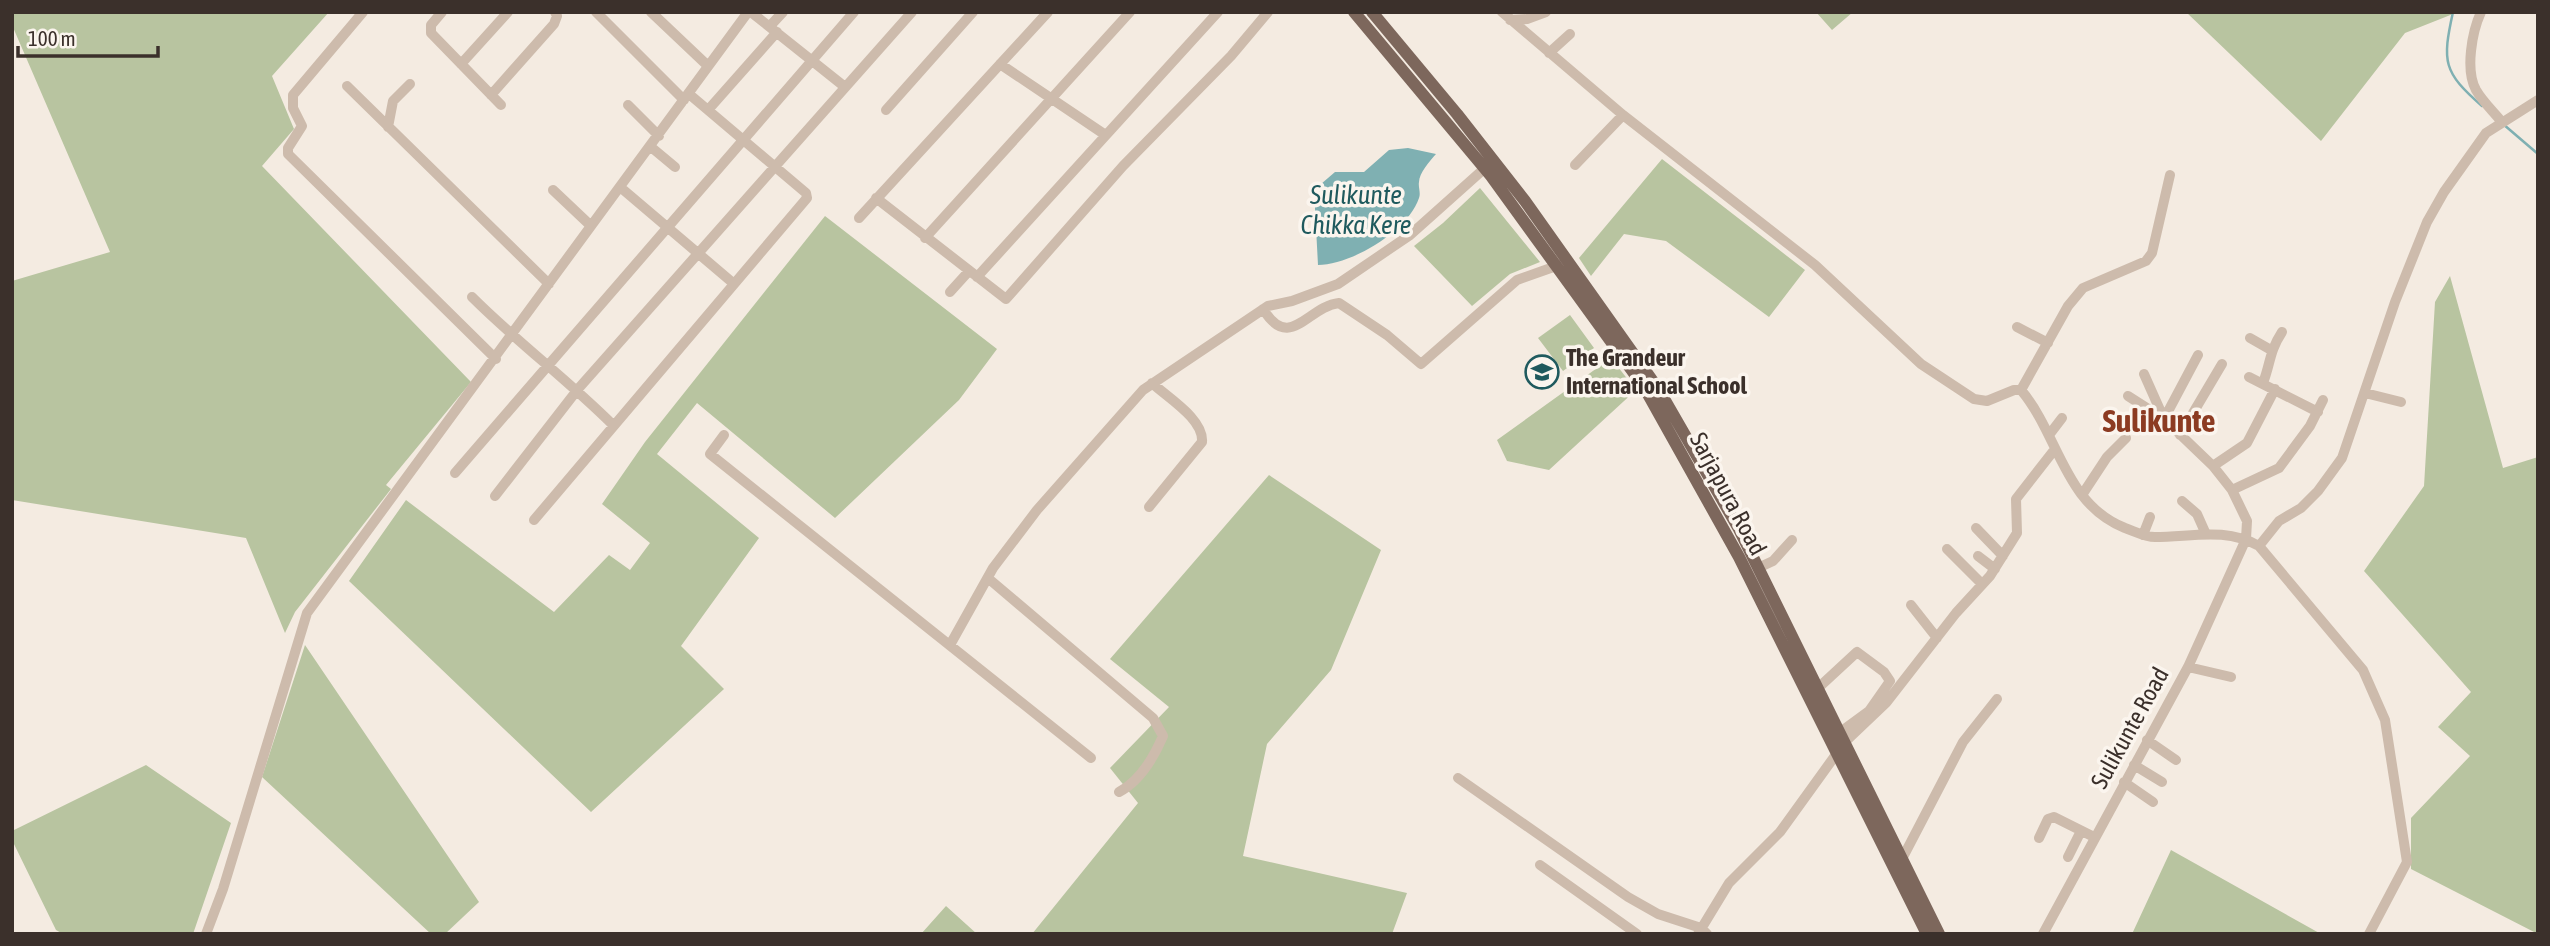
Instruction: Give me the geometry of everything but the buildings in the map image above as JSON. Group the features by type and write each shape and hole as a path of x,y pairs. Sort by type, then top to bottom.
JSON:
{"main road":[{"name":"Sarjapura Road","path":"1354,12 1563,264 1659,390 1695,449 1758,568 1939,934"},
{"name":"Sarjapura Road","path":"1372,12 1457,114 1563,264 1642,384 1687,459 1927,934"}],"street":[{"path":"363,12 293,95 293,108 302,126 288,148 288,153 496,359"},
{"path":"442,12 431,25 431,33 501,105"},
{"path":"461,64 508,12"},
{"path":"491,95 556,21 555,12"},
{"path":"534,520 807,198 806,194 708,110 687,97 596,12"},
{"path":"651,12 708,66"},
{"path":"206,934 223,889 307,613 496,359 590,225 651,147 708,66 749,12 774,29 845,88"},
{"path":"708,110 774,29 783,12"},
{"path":"455,473 665,227 744,141 854,12"},
{"path":"495,496 578,389 912,12"},
{"path":"886,110 973,12"},
{"path":"859,218 1048,12"},
{"path":"925,238 1130,12"},
{"path":"950,292 973,274 1218,12"},
{"path":"876,198 1006,299 1124,166 1231,56 1268,12"},
{"path":"1506,16 1527,19 1546,12"},
{"path":"2481,12 2471,59 2471,72 2474,88 2499,123"},
{"path":"1506,16 1623,116 1815,265 1921,364 1980,401 2021,390 2068,306 2083,288 2146,261 2152,253 2170,175"},
{"path":"1549,53 1570,34"},
{"path":"1000,64 1104,134"},
{"path":"388,127 393,101 410,84"},
{"path":"347,86 549,284"},
{"path":"2259,546 2279,521 2301,509 2339,464 2395,302 2427,222 2482,137 2499,123 2538,100"},
{"path":"628,104 659,136"},
{"path":"1575,165 1623,116"},
{"path":"651,147 676,167"},
{"path":"950,645 993,568 1037,510 1152,383 1263,309 1338,284 1410,235 1485,168"},
{"path":"620,187 733,283"},
{"path":"553,190 590,225"},
{"path":"1263,309 1269,320 1281,328 1291,328 1339,303 1387,335 1421,364 1517,280 1563,264"},
{"path":"472,297 512,337 578,389 613,425"},
{"path":"2017,327 2048,343"},
{"path":"2263,383 2270,364 2271,350 2282,332"},
{"path":"2250,338 2271,350"},
{"path":"2164,419 2198,355"},
{"path":"2180,435 2222,364"},
{"path":"2144,374 2164,419"},
{"path":"2249,377 2318,412"},
{"path":"1149,507 1202,442 1203,437 1199,425 1152,383"},
{"path":"2213,466 2247,443 2275,389"},
{"path":"2021,390 2049,435 2066,474 2082,495 2115,524 2155,537 2205,532 2246,539 2259,546 2363,670 2385,720 2407,862 2369,934"},
{"path":"2365,393 2401,402"},
{"path":"2128,396 2164,419 2213,466 2232,490 2246,521 2246,539"},
{"path":"2232,490 2279,468 2318,412 2323,400"},
{"path":"2049,435 2062,418"},
{"path":"724,435 710,454 1091,758"},
{"path":"2082,495 2107,457 2126,438"},
{"path":"1842,738 1886,703 1995,569 2017,533 2016,499 2055,449"},
{"path":"2182,501 2197,514 2205,532"},
{"path":"2143,535 2150,517"},
{"path":"1976,528 2003,556"},
{"name":"Sulikunte Road","path":"2043,934 2188,667 2246,539"},
{"path":"1758,568 1773,561 1792,540"},
{"path":"1947,550 1982,584"},
{"path":"1978,556 1995,569"},
{"path":"989,579 1153,718 1163,736 1129,786 1119,792"},
{"path":"1911,605 1937,638"},
{"path":"1458,778 1628,897 1658,914 1702,932 1729,883 1780,832 1836,754 1842,738 1869,711 1890,681 1884,672 1857,652 1817,689"},
{"path":"2188,667 2231,677"},
{"path":"1902,859 1963,742 1997,699"},
{"path":"2147,740 2176,760"},
{"path":"2134,765 2162,782"},
{"path":"2124,782 2153,802"},
{"path":"2039,838 2051,817 2094,837"},
{"path":"2068,857 2081,831"},
{"path":"1540,865 1637,934"}],"green space":[{"path":"12,12 329,12 272,76 294,129 262,166 471,382 386,485 391,489 295,612 285,633 246,538 12,500 12,281 110,252 12,25"},
{"path":"1816,12 1853,12 1832,30"},
{"path":"2186,12 2458,12 2405,33 2321,141"},
{"path":"1662,159 1805,270 1769,317 1666,241 1624,234 1591,276 1579,258"},
{"path":"1480,188 1540,262 1510,274 1472,306 1414,246"},
{"path":"825,216 997,349 959,400 835,518 697,403 657,454 759,538 681,646 724,689 591,812 349,581 406,500 554,612 609,555 630,570 650,543 602,504 645,442"},
{"path":"2450,276 2503,468 2538,457 2538,934 2411,869 2411,818 2470,756 2438,727 2471,692 2364,571 2424,486 2435,302"},
{"path":"1570,315 1594,348 1563,371 1538,338"},
{"path":"1611,358 1636,390 1549,470 1507,461 1497,440"},
{"path":"1269,475 1381,550 1331,670 1267,744 1243,856 1407,893 1392,934 1032,934 1138,803 1110,768 1169,707 1110,659"},
{"path":"305,645 479,902 445,934 431,934 262,777"},
{"path":"146,765 231,823 193,934 63,934 56,930 12,840 12,831"},
{"path":"2171,850 2321,934 2132,934"},
{"path":"946,906 977,934 921,934"}],"water":[{"name":"Sulikunte Chikka Kere","path":"1408,148 1436,154 1421,175 1420,196 1413,210 1391,234 1362,253 1318,265 1314,190 1335,172 1364,172 1389,150"}],"waterway":[{"path":"2453,12 2447,43 2449,65 2459,84 2482,106"},
{"path":"2503,124 2538,154"}],"place":[{"name":"The Grandeur International School","path":"1542,372"}],"district":[{"name":"Sulikunte","path":"2159,421"}]}
